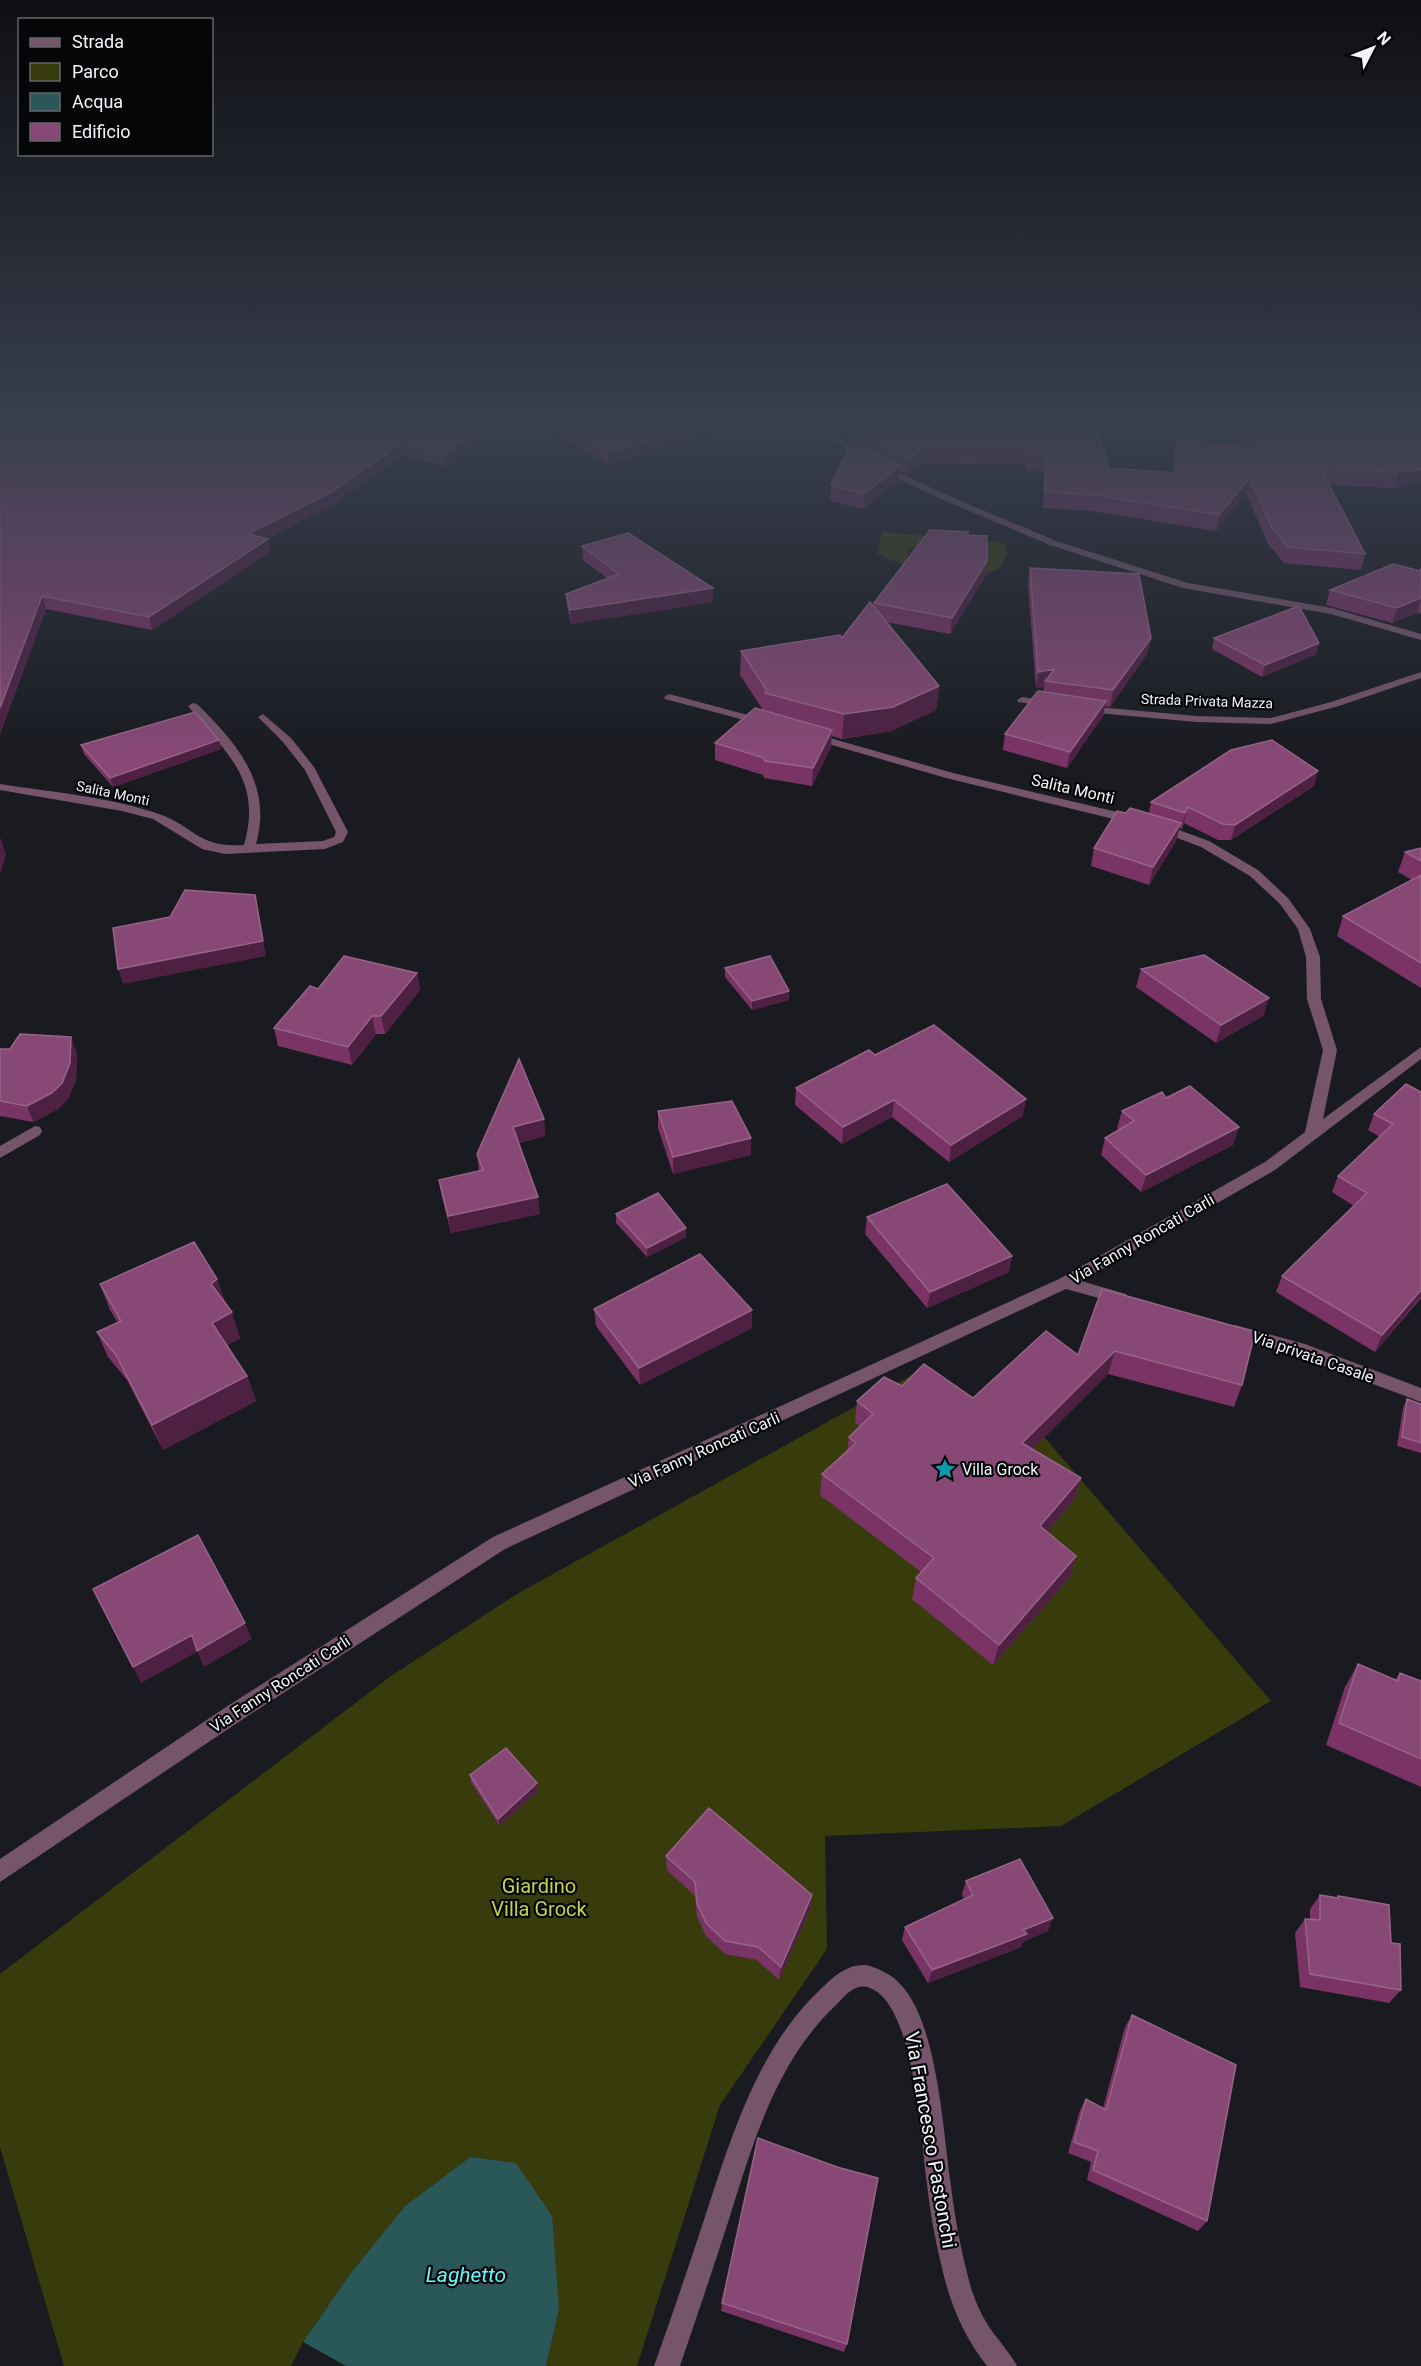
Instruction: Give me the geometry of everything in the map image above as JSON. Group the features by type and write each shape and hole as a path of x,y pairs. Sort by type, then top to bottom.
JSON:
{"street":[{"path":"1033,534 1186,586 1332,611 1421,637"},
{"name":"Strada Privata Mazza","path":"1022,700 1197,719 1270,721 1335,704 1421,675"},
{"path":"669,697 779,726"},
{"path":"193,706 232,749 247,773 257,808 255,834 249,848"},
{"name":"Salita Monti","path":"0,787 123,808 158,817 206,846 225,850 326,845 339,839 342,832 310,769 287,740 263,717"},
{"name":"Salita Monti","path":"802,733 950,776 1171,831 1221,852 1262,880 1296,916 1304,929 1313,957 1314,999 1330,1050 1312,1135"},
{"name":"Via Fanny Roncati Carli","path":"0,1871 233,1714 499,1543 1065,1283 1270,1167 1421,1052"},
{"path":"0,1153 34,1131"},
{"path":"1065,1283 1132,1302"},
{"name":"Via privata Casale","path":"1221,1327 1299,1349 1421,1395"},
{"name":"Via Francesco Pastonchi","path":"667,2366 745,2132 769,2080 790,2042 830,1994 849,1978 863,1975 876,1979 893,1993 908,2017 920,2059 942,2209 959,2290 978,2336 1004,2366"}],"green space":[{"path":"881,534 909,534 1004,543 1007,554 1000,568 985,574 929,548 909,547 907,566 877,554"},
{"name":"Giardino Villa Grock","path":"921,1370 1039,1431 1271,1701 1061,1826 825,1836 827,1949 720,2105 637,2366 546,2366 559,2309 470,2157 405,2206 350,2274 303,2342 291,2366 64,2366 0,2147 0,1974 391,1676 517,1594"}],"water":[{"name":"Laghetto","path":"470,2157 516,2163 552,2216 559,2309 546,2366 346,2366 303,2342 350,2274 405,2206"}],"building":[{"path":"0,534 250,534 268,539 149,617 42,596 0,708"},
{"path":"630,534 713,588 570,610 566,594 619,574 582,546"},
{"path":"927,534 987,536 987,561 952,618 874,603"},
{"path":"1277,534 1355,534 1365,554 1288,547"},
{"path":"1393,564 1420,571 1421,568 1421,598 1397,608 1330,590"},
{"path":"1030,568 1139,574 1151,638 1113,690 1045,681 1055,669 1038,672"},
{"path":"870,602 939,686 893,707 844,714 765,693 767,691 741,651 840,635 842,638"},
{"path":"1299,606 1319,643 1265,665 1214,638"},
{"path":"1038,691 1106,701 1070,752 1005,734"},
{"path":"755,708 832,730 813,768 765,761 764,758 715,743"},
{"path":"195,712 219,740 110,778 81,745"},
{"path":"1272,740 1318,771 1235,825 1223,824 1188,807 1185,813 1151,802 1231,750"},
{"path":"1130,808 1181,823 1153,867 1094,848 1117,811 1126,813"},
{"path":"1421,848 1421,861 1405,852"},
{"path":"1421,875 1421,963 1343,916"},
{"path":"185,890 255,895 263,941 118,969 113,928 170,917"},
{"path":"1204,955 1269,998 1221,1025 1141,969"},
{"path":"344,956 417,973 381,1016 372,1016 348,1047 274,1028 310,986 318,989"},
{"path":"770,956 789,991 752,1001 725,968"},
{"path":"934,1025 1026,1099 951,1145 894,1100 843,1127 796,1088 869,1050 875,1055"},
{"path":"20,1034 71,1037 70,1063 62,1083 52,1093 27,1106 0,1101 0,1049 10,1049"},
{"path":"519,1059 544,1119 513,1127 538,1197 448,1216 439,1180 483,1170 477,1154"},
{"path":"1406,1084 1421,1092 1421,1290 1382,1335 1282,1276 1367,1193 1338,1176 1393,1124 1374,1114"},
{"path":"1190,1086 1239,1127 1146,1175 1105,1138 1134,1121 1122,1111 1162,1092 1166,1098"},
{"path":"732,1101 751,1138 673,1157 658,1111"},
{"path":"947,1184 1012,1256 930,1292 867,1217"},
{"path":"658,1193 686,1228 647,1248 616,1214"},
{"path":"194,1242 217,1279 211,1284 232,1312 212,1323 247,1376 152,1425 116,1355 97,1332 121,1321 100,1284"},
{"path":"700,1254 752,1310 639,1368 594,1309"},
{"path":"1102,1289 1255,1332 1242,1385 1115,1351 1022,1443 1081,1478 1040,1526 1076,1556 999,1645 916,1578 934,1558 822,1474 856,1443 849,1437 873,1414 857,1401 884,1377 902,1386 924,1364 973,1398 1046,1331 1078,1355"},
{"path":"1407,1399 1421,1404 1421,1443 1402,1437"},
{"path":"198,1535 245,1623 197,1651 192,1635 133,1667 93,1589"},
{"path":"1358,1664 1398,1681 1400,1673 1421,1681 1421,1759 1339,1723"},
{"path":"506,1748 537,1783 498,1819 470,1775"},
{"path":"709,1808 812,1895 781,1967 758,1947 725,1941 706,1923 697,1903 695,1882 666,1856"},
{"path":"1020,1859 1053,1918 1023,1930 1027,1934 932,1970 905,1927 973,1895 966,1881"},
{"path":"1320,1895 1389,1905 1391,1943 1400,1944 1401,1990 1310,1974 1305,1919 1320,1920"},
{"path":"1132,2015 1236,2065 1207,2221 1093,2170 1098,2151 1074,2142 1086,2099 1106,2110"},
{"path":"758,2138 837,2167 878,2178 847,2344 722,2303"}],"place":[{"name":"Villa Grock","path":"945,1469"}]}
